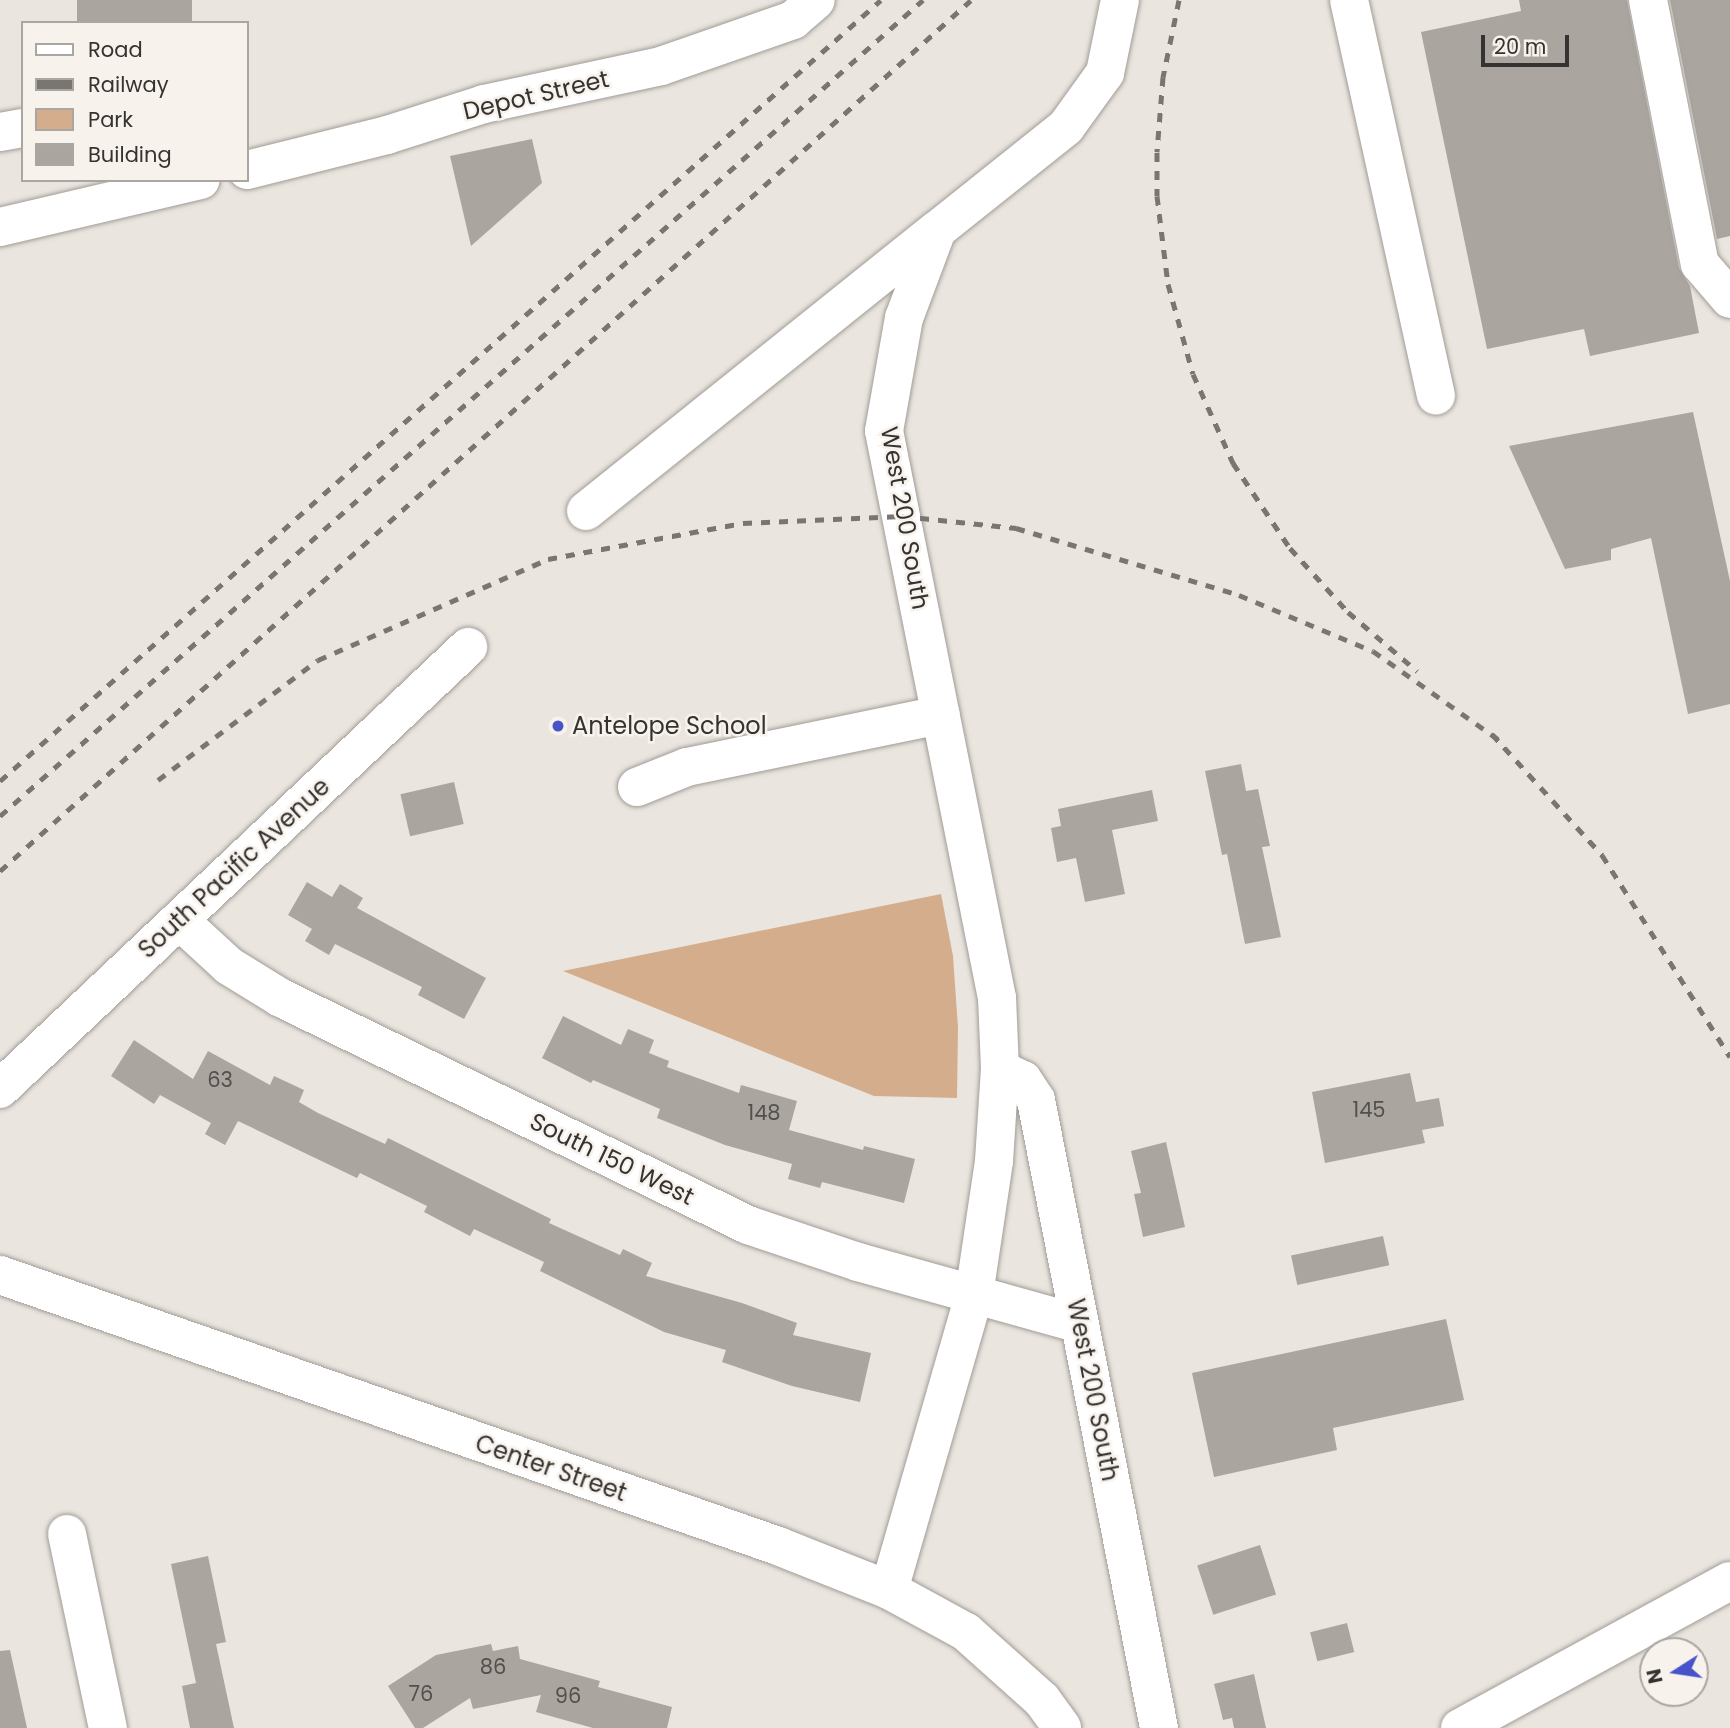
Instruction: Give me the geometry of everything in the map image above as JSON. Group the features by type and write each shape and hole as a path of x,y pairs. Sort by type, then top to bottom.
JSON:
{"street":[{"path":"586,511 1066,127 1105,74 1120,0"},
{"path":"1349,0 1436,396"},
{"path":"1648,0 1700,264 1730,299"},
{"name":"Depot Street","path":"248,170 387,135 484,104 662,66 799,7"},
{"path":"0,132 21,128"},
{"path":"0,227 192,182"},
{"name":"West 200 South","path":"889,1590 974,1295 994,1161 1000,1069 998,998 884,430 904,318 937,230"},
{"name":"South Pacific Avenue","path":"0,1089 468,647"},
{"path":"637,787 687,767 941,715"},
{"name":"South 150 West","path":"179,920 229,966 281,998 748,1225 858,1262 1080,1324"},
{"name":"West 200 South","path":"1000,1069 1023,1080 1036,1100 1159,1728"},
{"name":"Center Street","path":"0,1275 778,1546 889,1590 966,1632 1042,1700 1062,1728"},
{"path":"67,1534 108,1728"},
{"path":"1460,1728 1730,1581"}],"green space":[{"path":"941,894 953,956 958,1028 957,1098 874,1096 563,971"}],"building":[{"path":"77,0 192,0 192,21 77,21"},
{"path":"1519,0 1627,0 1679,268 1690,286 1699,333 1590,356 1584,329 1487,349 1421,32 1521,11"},
{"path":"1670,0 1730,0 1730,236 1717,239"},
{"path":"532,139 542,183 471,246 450,156"},
{"path":"1693,412 1730,581 1730,704 1688,714 1651,538 1611,549 1611,560 1565,569 1509,446"},
{"path":"1241,764 1246,791 1258,789 1270,846 1262,847 1281,937 1245,944 1227,854 1222,855 1205,771"},
{"path":"454,782 464,824 410,836 400,794"},
{"path":"1152,790 1158,821 1112,830 1125,894 1085,902 1076,858 1057,862 1051,828 1061,826 1058,809"},
{"path":"307,882 332,897 340,884 363,898 357,908 486,978 464,1019 418,995 422,987 335,944 329,955 305,941 312,929 288,915"},
{"path":"563,1016 621,1045 628,1029 654,1040 649,1053 669,1061 667,1067 739,1093 741,1085 797,1101 789,1130 863,1150 864,1146 915,1159 904,1203 822,1182 820,1188 788,1179 792,1164 725,1145 657,1118 660,1109 593,1080 591,1083 542,1058"},
{"path":"134,1040 193,1079 208,1051 270,1085 274,1076 304,1090 299,1102 318,1113 385,1144 388,1138 551,1219 549,1223 620,1255 623,1249 652,1263 646,1276 742,1303 797,1323 793,1335 871,1353 860,1402 792,1386 722,1362 726,1350 664,1332 540,1271 544,1262 474,1229 470,1236 424,1212 427,1206 360,1173 357,1178 238,1121 225,1145 205,1134 211,1123 160,1095 154,1104 111,1076"},
{"path":"1410,1073 1416,1102 1439,1098 1444,1126 1422,1130 1425,1143 1325,1163 1312,1092"},
{"path":"1166,1142 1185,1227 1143,1237 1134,1194 1141,1193 1131,1151"},
{"path":"1383,1236 1389,1265 1297,1285 1291,1256"},
{"path":"1446,1319 1464,1400 1333,1428 1337,1450 1214,1477 1192,1373"},
{"path":"1260,1545 1276,1594 1213,1615 1197,1565"},
{"path":"208,1556 226,1642 216,1644 234,1728 190,1728 182,1686 196,1683 171,1564"},
{"path":"1347,1623 1354,1652 1317,1661 1310,1632"},
{"path":"491,1644 493,1651 518,1646 520,1659 600,1681 598,1687 672,1707 667,1728 593,1728 536,1712 541,1695 473,1709 470,1698 423,1728 415,1728 388,1686 436,1655"},
{"path":"10,1650 27,1728 0,1728 0,1651"},
{"path":"1254,1674 1266,1728 1234,1728 1232,1718 1223,1720 1214,1684"}],"railway":[{"path":"0,781 881,0"},
{"path":"0,816 923,0"},
{"path":"0,871 971,0"},
{"path":"1179,0 1163,77 1157,152 1157,196 1168,284 1193,374 1233,463 1290,548 1348,612 1417,671"},
{"path":"158,780 318,660 548,559 743,523 902,516 1016,528 1239,595 1373,651 1499,740"},
{"path":"1492,734 1602,855 1730,1057"}],"place":[{"name":"Antelope School","path":"558,726"}]}
